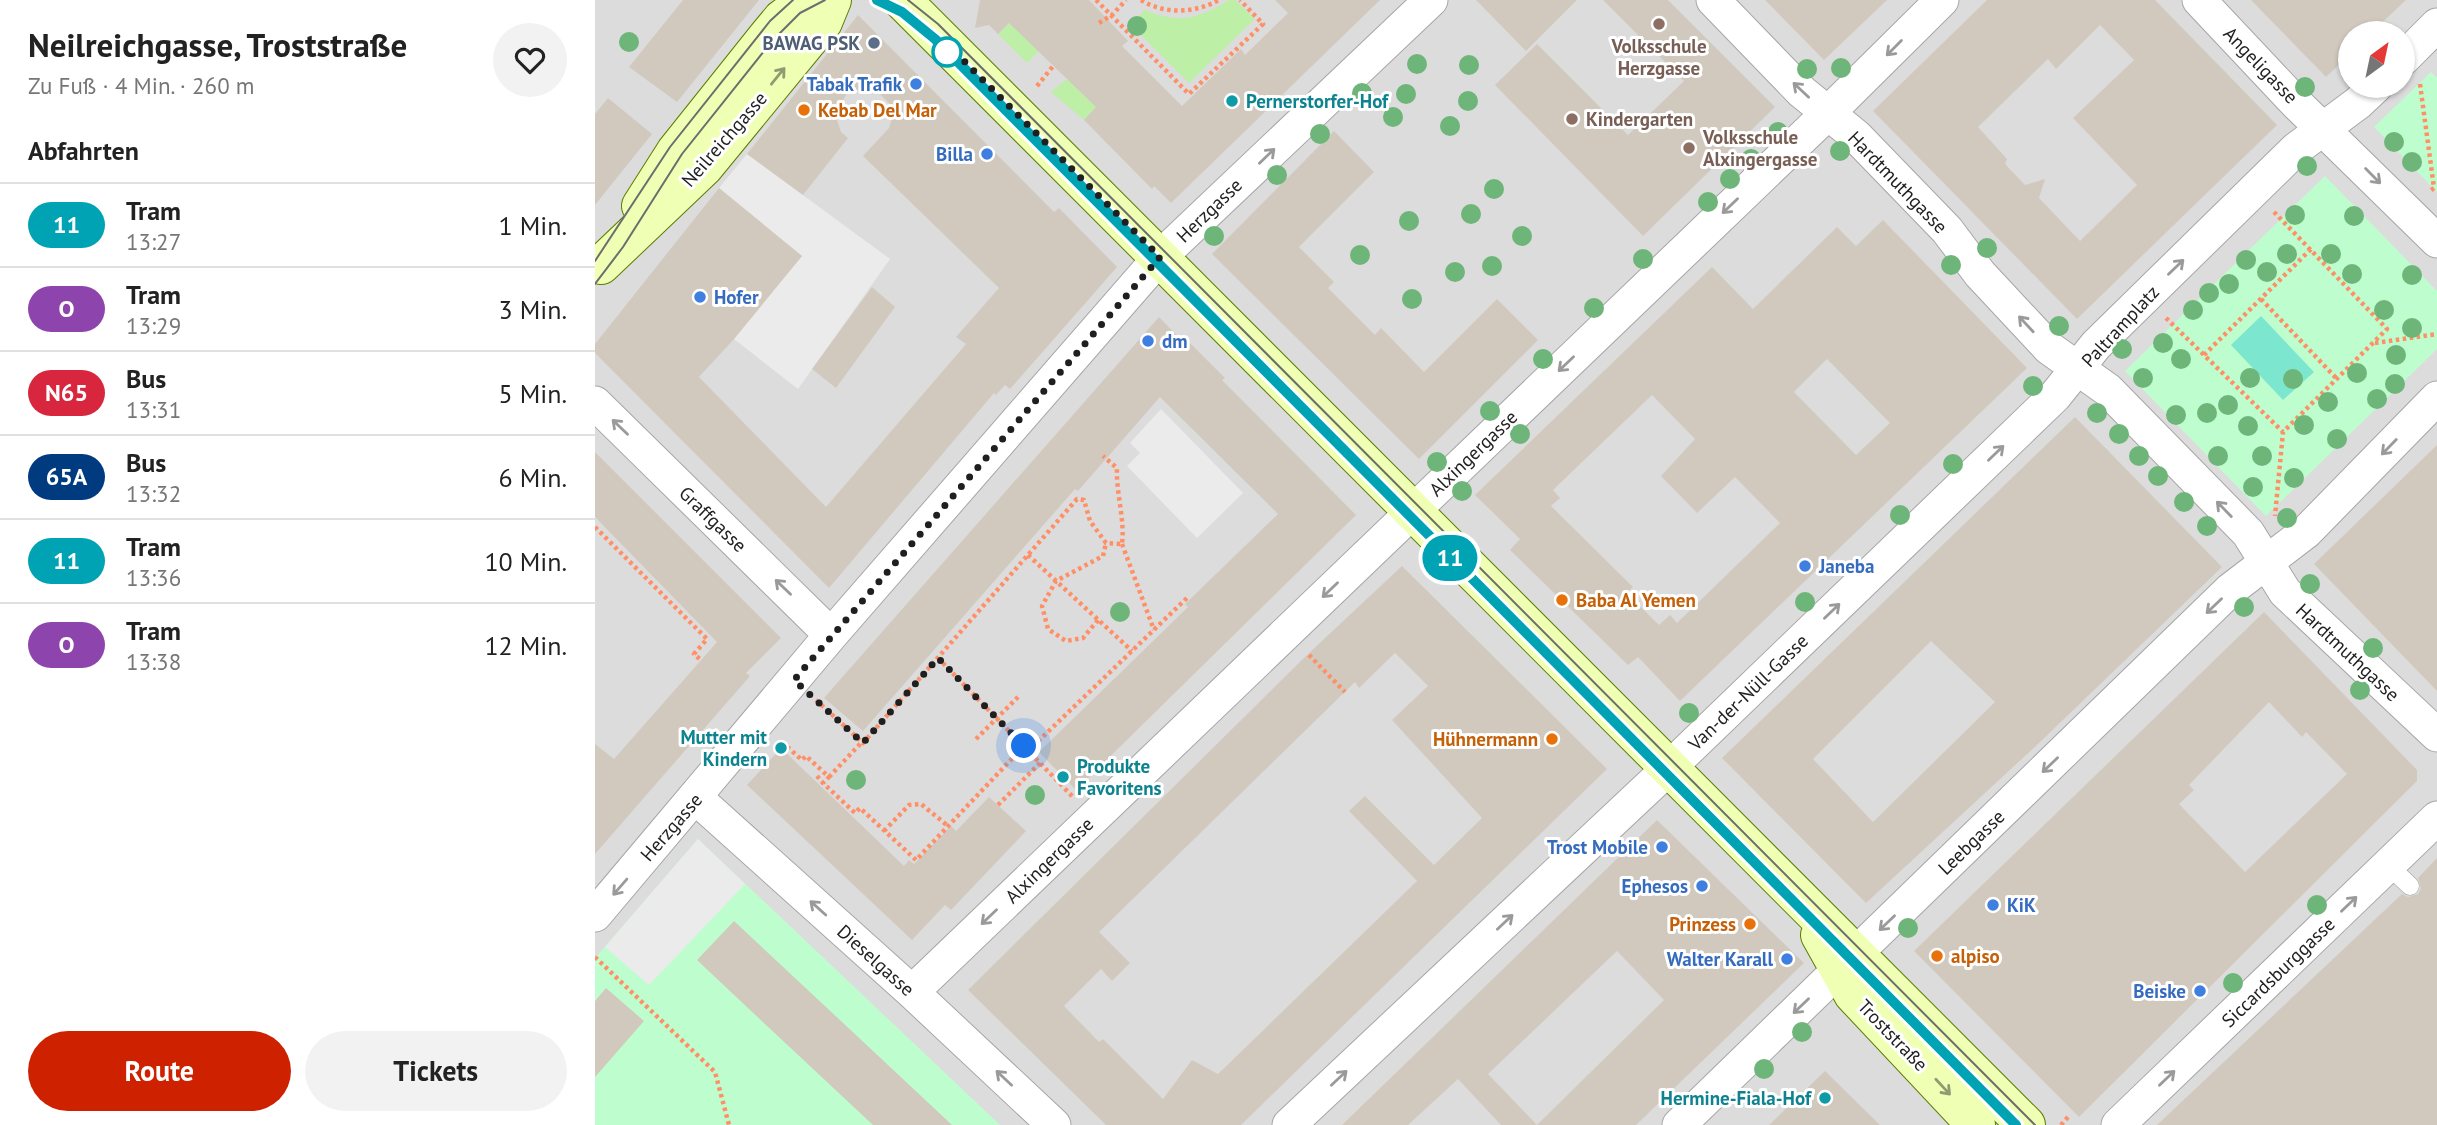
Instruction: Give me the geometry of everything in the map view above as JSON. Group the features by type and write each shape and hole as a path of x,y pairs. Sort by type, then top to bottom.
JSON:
{"street":[{"name":"Neilreichgasse","path":"598,268 693,129 782,19 808,0"},
{"name":"Neilreichgasse","path":"598,268 704,167 823,22 832,0"},
{"name":"Troststraße","path":"902,0 1801,900 1847,961 2026,1125"},
{"name":"Herzgasse","path":"595,915 831,635 1160,257 1431,0"},
{"name":"Hardtmuthgasse","path":"1713,0 1802,92 1856,135 1947,230 1980,274 2049,348 2078,369"},
{"name":"Alxingergasse","path":"912,992 1828,113 1942,0"},
{"name":"Angeligasse","path":"2199,0 2295,102 2325,129"},
{"path":"2415,55 2437,25"},
{"path":"2362,98 2325,129 2437,241"},
{"name":"Paltramplatz","path":"2266,563 2248,533 2108,390 2078,369 2096,345 2296,149 2325,129"},
{"name":"Van-der-Nüll-Gasse","path":"1289,1125 1669,768 2055,396 2078,369"},
{"path":"2266,563 2306,532 2437,398"},
{"name":"Graffgasse","path":"595,403 831,635"},
{"name":"Hardtmuthgasse","path":"2266,563 2285,592 2437,735"},
{"name":"Leebgasse","path":"1679,1125 2230,590 2266,563"},
{"name":"Dieselgasse","path":"696,798 912,992 1053,1125"},
{"name":"Siccardsburggasse","path":"2118,1125 2400,876 2437,818"},
{"name":"Troststraße","path":"1847,961 1853,995 1976,1125"}],"path":[{"path":"1096,0 1189,94 1263,24 1240,0"},
{"path":"1099,23 1112,15 1126,0"},
{"path":"1141,0 1151,6 1173,11 1195,9 1219,0"},
{"path":"2409,212 2434,188 2420,83 2415,76"},
{"path":"2254,191 2388,329 2283,432 2275,520 2266,563"},
{"path":"2204,355 2311,249"},
{"path":"2145,298 2283,432"},
{"path":"2261,299 2337,379"},
{"path":"2374,343 2437,334"},
{"path":"1104,456 1117,468 1122,544 1154,630"},
{"path":"823,783 862,741 863,743 1077,499 1084,499 1090,521 1106,543 1103,556 1056,581 1042,606 1048,629 1066,641 1083,638 1098,620"},
{"path":"595,527 707,639 694,654 701,660"},
{"path":"1106,543 1122,544"},
{"path":"1028,555 1132,651"},
{"path":"1028,751 1189,596"},
{"path":"1287,631 1345,692"},
{"path":"938,658 1073,797"},
{"path":"794,680 862,741"},
{"path":"975,739 1019,697"},
{"path":"779,739 802,760 806,756 829,777"},
{"path":"817,776 857,815 860,808 916,860 1024,746"},
{"path":"998,805 1040,763"},
{"path":"1046,769 1051,765"},
{"path":"884,831 909,805 921,804 948,826"},
{"path":"595,957 715,1072 729,1125"},
{"path":"2061,1125 2069,1117"}],"shaded area":[{"path":"595,0 2437,0 2437,1125 595,1125"},
{"path":"747,154 890,259 798,389 734,339 802,256 719,188"},
{"path":"1161,409 1243,493 1197,538 1127,466 1140,453 1130,443"},
{"path":"698,839 745,884 649,985 605,947"}],"green space":[{"path":"1229,0 1235,0 1255,19 1189,83 1130,24 1145,10 1168,17 1189,17 1208,12"},
{"path":"1014,19 1039,51 1027,63 998,34"},
{"path":"2431,72 2437,78 2437,192 2374,127 2404,98 2415,98 2415,87"},
{"path":"1067,79 1080,91 1083,88 1099,104 1084,120 1051,92"},
{"path":"2325,176 2437,291 2437,349 2266,516 2125,371"},
{"path":"2261,316 2314,372 2283,400 2231,345"},
{"path":"698,839 1000,1125 595,1125 595,958"}],"building":[{"path":"683,0 759,0 677,102 629,67"},
{"name":"Pernerstorfer-Hof","path":"980,0 1089,0 1128,41 1122,46 1182,106 1241,49 1245,55 1288,13 1275,0 1380,0 1171,203 1154,186 1152,189 1084,120 1096,107 1009,23 998,34 989,25 975,28"},
{"name":"Volksschule Herzgasse","path":"1476,0 1577,0 1526,51"},
{"path":"1603,0 1668,0 1775,107 1643,236 1495,85 1537,44 1628,135 1684,81"},
{"path":"1765,0 1887,0 1824,60"},
{"path":"1987,0 2155,0 2277,125 2077,319 1873,111","holes":["2100,25 2134,60 2073,118 2137,185 2080,241 2039,198 2045,179 2025,185 2005,164 2007,159 1978,127 2048,59 2056,69"]},
{"path":"2251,0 2406,0 2384,21 2338,21 2338,66 2326,77"},
{"path":"858,15 1054,212 1059,208 1117,267 1010,389 1005,385 996,395 994,393 829,588 595,353 595,344 719,188 802,256 699,377 826,507 966,344 956,337 999,288 863,156 889,128 892,118 890,104 879,93 849,90 839,107 837,120 841,132 848,138 803,195 747,154"},
{"path":"608,98 652,134 595,205 595,114"},
{"path":"1334,131 1374,172 1299,247 1334,282 1328,288 1375,335 1381,328 1424,372 1497,299 1538,340 1419,459 1212,254"},
{"path":"1883,220 2027,368 1680,701 1638,657 1628,665 1510,550 1520,539 1475,495 1712,267 1753,309 1837,227 1856,246","holes":["1827,359 1890,423 1856,455 1794,392","1652,395 1695,439 1661,476 1697,513 1735,477 1780,523 1677,623 1670,615 1659,625 1627,593 1633,587 1551,506 1560,498 1553,490"]},
{"path":"872,287 895,307 836,388 812,369"},
{"path":"1159,317 1187,346 1190,343 1225,378 1222,380 1356,515 1076,790 1039,752 1188,607 1185,604 1278,514 1160,397 1078,491 1075,489 863,731 824,698"},
{"path":"2075,417 2222,567 2038,744 1866,903 1722,758","holes":["1931,641 1995,702 1873,822 1813,759"]},
{"path":"2437,445 2437,691 2314,564"},
{"path":"595,452 781,638 746,673 750,676 595,854 595,744 614,759 717,642 595,517"},
{"path":"1402,566 1607,769 1241,1125 1106,1125 968,990 1308,654","holes":["1395,653 1428,686 1392,720 1482,818 1434,865 1365,796 1349,811 1417,881 1218,1074 1192,1060 1163,1099 1103,1039 1099,1042 1064,1006 1101,969 1112,981 1130,963 1099,932 1355,682 1359,688"]},
{"path":"2264,612 2417,770 2417,781 2079,1117 1914,951","holes":["2269,702 2302,737 2306,732 2347,774 2245,872 2179,804 2194,790 2189,785"]},
{"path":"781,748 904,866 909,860 914,864 951,826 956,831 989,797 1026,831 951,910 945,905 912,940 747,785"},
{"path":"1657,820 1804,963 1636,1125 1537,1125 1501,1125 1458,1079 1408,1125 1342,1125","holes":["1617,951 1664,1000 1537,1125 1488,1074"]},
{"path":"2437,858 2437,1125 2157,1125 2402,894 2408,897 2418,894 2421,888 2418,878"},
{"path":"734,921 952,1125 873,1125 766,1025 697,960"},
{"path":"606,988 644,1021 595,1077 595,1001"},
{"name":"Hermine-Fiala-Hof","path":"1825,1071 1880,1125 1769,1125"}],"tram line":[{"path":"595,261 670,147 770,21 793,0"},
{"path":"595,284 623,247 682,154 772,41 800,13 825,0"},
{"path":"877,0 902,12 934,39 2016,1125"},
{"name":"11","path":"877,0 902,12 935,39 2016,1125"},
{"path":"908,0 938,24 2035,1125"}],"place":[{"name":"Volksschule Herzgasse","path":"1659,24"},
{"name":"BAWAG PSK","path":"874,43"},
{"name":"Tabak Trafik","path":"916,84"},
{"name":"Pernerstorfer-Hof","path":"1232,101"},
{"name":"Kebab Del Mar","path":"804,110"},
{"name":"Kindergarten","path":"1572,119"},
{"name":"Volksschule Alxingergasse","path":"1689,148"},
{"name":"Billa","path":"987,154"},
{"name":"Hofer","path":"700,297"},
{"name":"dm","path":"1148,341"},
{"name":"Janeba","path":"1805,566"},
{"name":"Baba Al Yemen","path":"1562,600"},
{"name":"Hühnermann","path":"1552,739"},
{"name":"Mutter mit Kindern","path":"781,748"},
{"name":"Produkte Favoritens","path":"1063,777"},
{"name":"Trost Mobile","path":"1662,847"},
{"name":"Ephesos","path":"1702,886"},
{"name":"KiK","path":"1993,905"},
{"name":"Prinzess","path":"1750,924"},
{"name":"alpiso","path":"1937,956"},
{"name":"Walter Karall","path":"1787,959"},
{"name":"Beiske","path":"2200,991"},
{"name":"Hermine-Fiala-Hof","path":"1825,1098"}],"route":[{"path":"947,52 951,48 1160,257 794,680 863,743 938,658 1024,746"}]}
